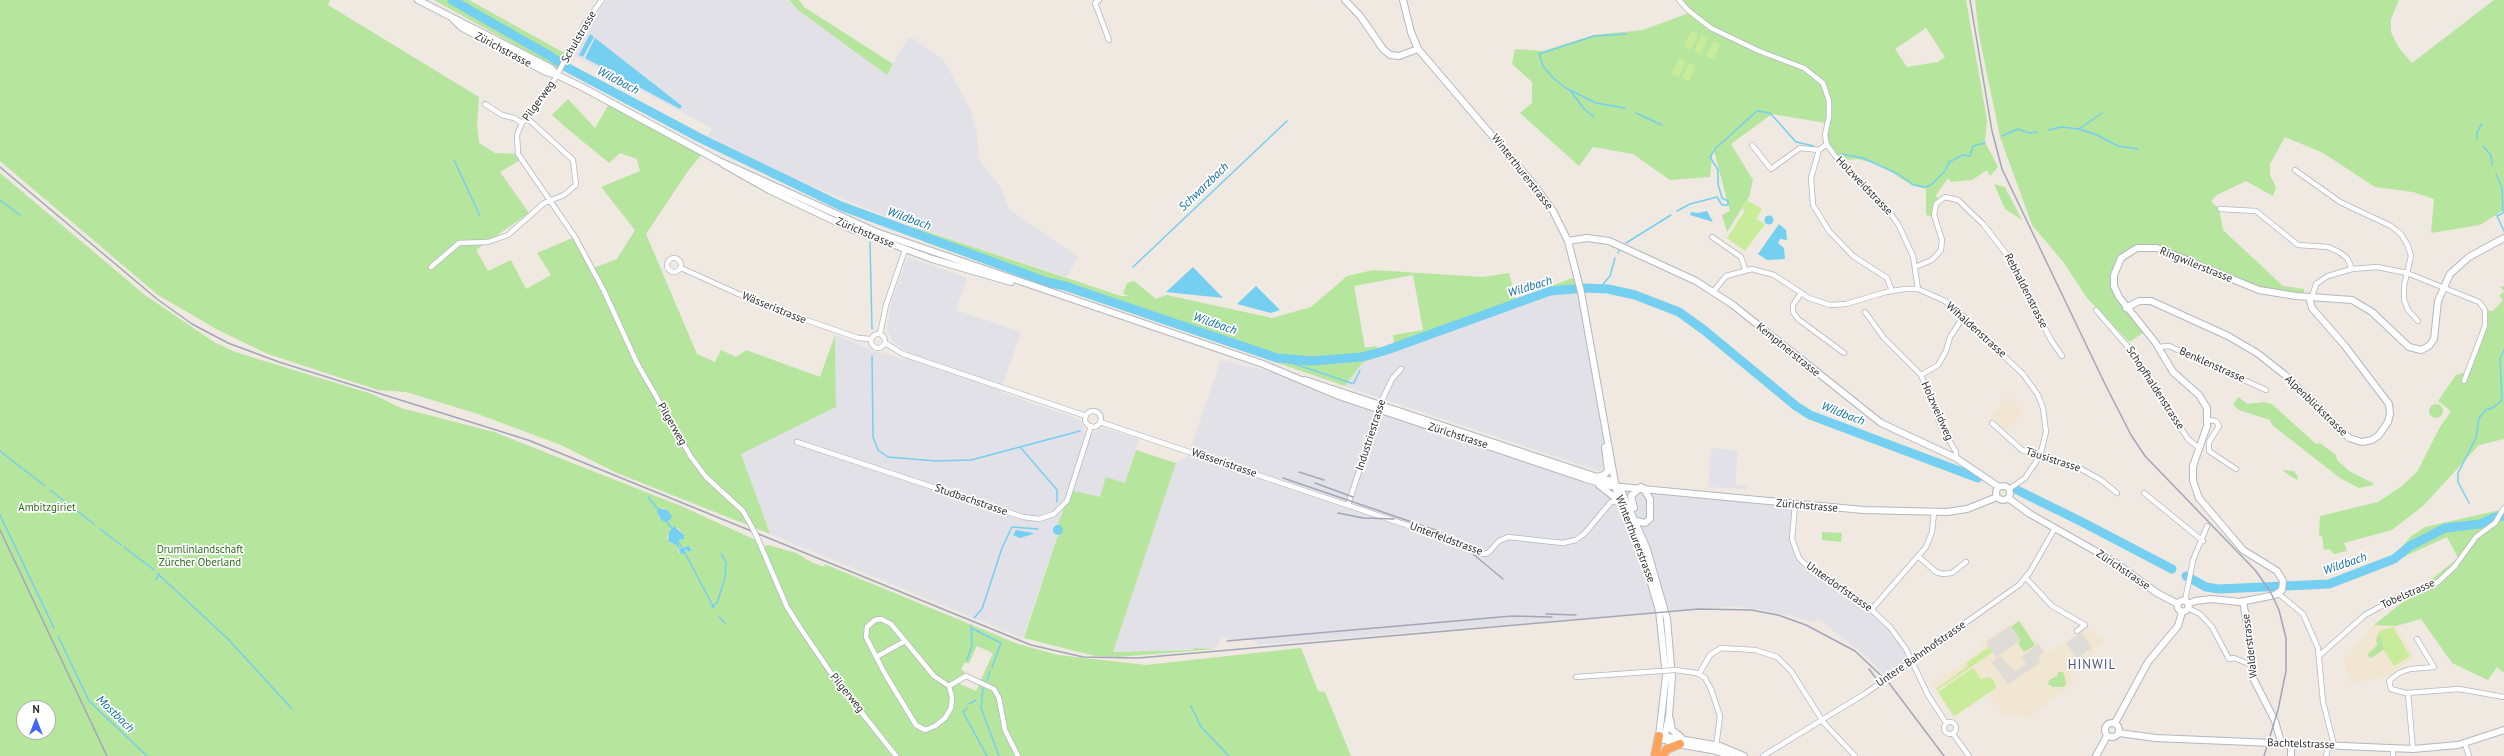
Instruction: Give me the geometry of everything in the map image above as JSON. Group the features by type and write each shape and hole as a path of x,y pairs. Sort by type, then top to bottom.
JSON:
{"highway":[{"path":"1655,756 1663,737"},
{"path":"1662,756 1663,737"},
{"path":"1662,756 1667,749 1682,742"}],"street":[{"name":"Zürichstrasse","path":"418,0 452,18 461,27 502,49 546,72 557,75 719,161 907,247"},
{"name":"Schulstrasse","path":"557,75 585,23 602,0"},
{"path":"1099,0 1095,3 1109,40"},
{"path":"1345,0 1361,17 1383,49 1390,55 1400,56 1418,50"},
{"name":"Winterthurerstrasse","path":"1403,0 1411,32 1418,50 1536,186 1553,211 1568,242 1579,281 1606,438 1616,485 1620,501 1643,556 1659,611 1666,671 1663,737"},
{"path":"1679,0 1694,16 1711,28 1754,49 1801,66 1819,78 1826,87 1829,101 1829,120 1826,134 1827,144 1819,150 1810,186 1813,205 1828,231 1853,256 1887,278 1892,291"},
{"name":"Pilgerweg","path":"557,75 522,123 517,135 518,154 575,237 604,291 637,363 691,458 712,483 743,511 754,529 785,602 797,623 835,679 896,756"},
{"path":"485,104 502,115 512,117 522,123"},
{"path":"431,267 460,243 488,242 508,235 544,203 564,195 576,185 577,177 573,160 526,118"},
{"name":"Holzweidstrasse","path":"1827,144 1843,166 1894,217 1907,241 1915,267 1918,289"},
{"path":"1752,145 1771,168 1800,148 1819,150"},
{"name":"Zürichstrasse","path":"719,161 739,174 769,190 849,228 907,247 978,274 1020,283 1302,379 1339,396 1380,406 1597,477 1616,485"},
{"path":"2295,170 2344,204 2399,232 2410,252 2404,286 2404,300 2408,310 2418,321"},
{"name":"Rebhaldenstrasse","path":"1915,267 1935,258 1941,250 1942,240 1934,215 1936,204 1945,198 1958,200 1988,229 2008,256 2051,340 2062,356"},
{"path":"2220,209 2256,211 2298,245 2324,247 2339,252 2346,258 2352,269"},
{"path":"1712,237 1741,257 1745,269"},
{"name":"Kemptnerstrasse","path":"1568,242 1587,238 1609,241 1713,292 1881,423 1956,458 1999,487"},
{"name":"Ringwilerstrasse","path":"2208,420 2204,401 2175,375 2158,347 2126,308 2115,290 2113,279 2115,268 2126,254 2144,247 2161,249 2259,290 2311,297 2343,298 2358,303 2376,315 2408,346 2421,350 2429,346 2434,339 2437,305 2443,287 2450,274 2461,263 2504,238"},
{"path":"880,334 886,305 907,247"},
{"path":"2311,297 2314,286 2320,281 2352,269 2383,267 2407,273 2479,302 2485,310 2484,330 2464,381"},
{"name":"Wässeristrasse","path":"681,268 766,306 858,338 871,339"},
{"name":"Wihaldenstrasse","path":"1713,292 1726,276 1745,269 1759,270 1774,276 1800,293 1818,302 1838,305 1857,302 1892,291 1918,289 1945,301 1964,316 2016,366 2038,395 2046,423 2040,456 2028,475 2009,489"},
{"path":"1800,293 1793,305 1793,312 1798,319 1844,353"},
{"name":"Alpenblickstrasse","path":"2126,308 2139,301 2151,301 2228,336 2257,353 2285,375 2349,438 2362,442 2372,440 2379,435 2386,425 2390,414 2389,404 2345,346 2311,307 2311,297"},
{"name":"Schopfhaldenstrasse","path":"2096,310 2128,347 2188,439 2199,448"},
{"name":"Holzweidweg","path":"1865,312 1884,338 1920,375 1941,426 1956,452 1956,458"},
{"path":"1920,375 1938,365 1946,351 1950,337 1964,316"},
{"path":"880,334 884,336 885,343 880,348 876,348 872,345 871,339 873,335 880,334"},
{"path":"885,343 903,354 1086,416"},
{"name":"Benklenstrasse","path":"2158,347 2169,346 2266,390"},
{"name":"Industriestrasse","path":"1348,505 1380,406 1390,382 1401,369"},
{"name":"Zürichstrasse","path":"1380,406 1586,479 1610,486 1641,487 1795,505 1934,512 1961,510 1997,497"},
{"path":"1090,412 1096,412 1100,416 1100,422 1096,426 1091,426 1087,423 1086,416 1090,412"},
{"path":"2236,469 2209,451 2209,442 2219,426 2216,421 2208,420 2193,474 2200,501 2243,550 2277,571 2283,585 2278,594 2243,602"},
{"name":"Wässeristrasse","path":"1100,422 1348,505"},
{"name":"Täusistrasse","path":"1992,423 2020,449 2081,469 2101,480 2117,493"},
{"name":"Studbachstrasse","path":"797,442 1022,517 1038,519 1054,514 1067,501 1091,426"},
{"path":"1597,477 1604,475 1608,471 1605,449 1606,438"},
{"path":"1586,479 1603,487 1620,501"},
{"name":"Winterthurerstrasse","path":"1616,485 1623,493 1636,521 1653,566 1667,619 1671,666 1669,716 1663,737"},
{"path":"2004,486 2009,489 2008,498 2002,500 1997,497 1996,492 1999,487 2004,486"},
{"path":"1641,487 1646,491 1650,498 1650,518 1645,523 1636,521 1636,512 1631,496 1641,487"},
{"path":"2144,493 2203,541"},
{"name":"Zürichstrasse","path":"2008,498 2055,528 2113,561 2153,590 2178,604"},
{"name":"Unterfeldstrasse","path":"1348,505 1457,542 1485,554 1499,541 1508,537 1563,543 1576,540 1585,533 1611,502 1620,501"},
{"name":"Unterdorfstrasse","path":"1795,505 1792,539 1799,558 1808,567 1872,609 1896,635 1912,660 1928,695 1946,723"},
{"name":"Tobelstrasse","path":"2320,655 2369,613 2396,598 2426,588 2438,582 2455,566 2476,537 2498,519 2504,508"},
{"path":"1872,609 1919,557 1932,536 1934,512"},
{"path":"2096,756 2107,736 2105,730 2106,726 2115,723 2148,662 2178,626 2186,606 2193,559 2203,541 2207,526"},
{"name":"Untere Bahnhofstrasse","path":"1763,756 1866,693 2017,587 2026,578 2055,528"},
{"path":"1919,557 1936,572 1943,574 1952,572 1966,562"},
{"path":"2026,578 2052,606 2085,625 2076,631"},
{"path":"2278,594 2304,615 2320,655 2324,706 2332,745 2326,756"},
{"name":"Walderstrasse","path":"2178,604 2186,606 2195,600 2211,599 2243,602 2251,648 2253,680 2280,733 2281,742"},
{"path":"2186,606 2200,614 2210,625 2229,659 2234,658 2252,665"},
{"path":"878,619 888,621 905,641 934,676 949,686 952,702 947,716 933,728 920,728 914,722 876,658 866,637 866,630 872,622 878,619"},
{"path":"2416,639 2434,667 2406,670 2390,680 2388,684 2390,689 2408,693 2455,689 2504,697"},
{"path":"876,658 905,641"},
{"path":"1699,674 1709,657 1719,649 1768,653 1781,660 1788,666 1821,720 1855,756"},
{"path":"1576,677 1675,670 1689,670 1699,674 1708,684 1718,705 1720,724 1716,748"},
{"path":"949,686 966,676 996,691 1005,730 1018,756"},
{"path":"2408,693 2413,749"},
{"path":"1669,716 1672,730 1682,742"},
{"path":"1954,734 1945,733 1944,727 1946,723 1951,722 1955,725 1954,734 1969,756"},
{"path":"2107,736 2114,738 2119,733 2119,728 2115,723"},
{"name":"Bachtelstrasse","path":"2119,733 2149,738 2281,742 2413,749 2444,748 2464,744 2504,730"},
{"path":"1663,737 1716,748 1744,756"},
{"path":"2291,743 2291,756"},
{"path":"2464,744 2469,756"},
{"path":"1716,748 1732,756"},
{"path":"2393,748 2393,756"}],"shaded area":[{"path":"608,0 786,0 887,75 908,38 915,39 944,61 970,109 977,133 979,160 1000,186 1009,209 1078,257 1067,277 900,222 787,176 708,136 712,128 573,55 591,21"},
{"path":"908,257 967,278 956,310 1021,332 1000,392 1073,417 1082,422 1084,433 1093,435 1097,430 1104,428 1139,439 1125,483 1100,497 1071,490 1062,532 1057,538 1023,638 770,534 741,454 836,407 835,335 874,351 903,359 906,350 894,344 887,330 892,299"},
{"path":"1581,292 1606,438 1602,472 1345,386 1362,363 1553,294"},
{"path":"1221,360 1302,379 1610,486 1795,505 1792,539 1803,562 1860,600 1887,624 1912,660 1911,667 1893,679 1888,674 1885,676 1865,655 1818,619 1814,623 1789,615 1734,606 1258,645 1254,638 1227,640 1226,637 1221,638 1216,648 1113,653 1176,463 1188,456"},
{"path":"2008,397 2024,412 2005,431 1990,417"},
{"path":"1712,448 1738,451 1735,484 1747,486 1747,489 1708,487 1710,465 1708,464"},
{"path":"2020,618 2046,654 2086,628 2106,639 2070,678 2074,683 2029,718 2003,714 1989,694 1954,718 1932,684 1983,649 1980,644"},
{"path":"2374,625 2396,626 2414,656 2389,676 2351,684 2344,659"},
{"path":"2010,626 2021,640 1996,657 1986,642"},
{"path":"2082,632 2092,648 2077,658 2066,643"},
{"path":"2038,643 2044,652 2038,657 2041,662 2008,684 1992,662 2000,656 2015,672 2026,664 2022,657"}],"green space":[{"path":"0,0 330,0 328,5 479,97 477,124 479,143 495,153 516,154 520,160 500,172 529,213 476,250 488,271 511,260 526,289 551,275 537,253 575,237 593,268 617,259 635,230 601,187 640,171 637,159 620,153 609,163 564,126 552,115 568,99 595,128 610,102 703,153 688,171 646,234 697,354 715,362 721,350 736,357 746,350 820,377 835,335 836,407 741,454 770,534 617,473 561,445 475,413 406,392 378,390 268,354 218,330 158,295 0,161"},
{"path":"434,0 469,0 568,55 560,70"},
{"path":"789,0 799,0 804,7 893,64 887,75 798,10"},
{"path":"1679,0 1966,0 1987,120 1985,142 1998,167 1990,176 1987,170 1972,180 1951,182 1948,178 1936,195 1939,201 1935,218 1926,215 1926,189 1911,185 1881,165 1857,159 1835,161 1824,141 1826,123 1772,114 1731,144 1753,180 1749,197 1727,232 1722,215 1730,211 1713,147 1710,177 1670,180 1633,154 1593,147 1579,166 1520,113 1532,103 1532,82 1512,64 1515,49 1543,51 1594,35 1643,30 1686,14 1689,11","holes":["1926,28 1945,57 1938,62 1907,67 1895,49"]},
{"path":"1975,0 2399,0 2391,19 2391,32 2399,48 2412,63 2494,0 2504,0 2504,210 2480,225 2431,233 2434,199 2413,192 2375,187 2323,153 2285,137 2270,164 2270,175 2276,187 2273,196 2246,181 2217,195 2211,201 2219,209 2223,230 2283,286 2304,289 2304,296 2273,293 2171,253 2140,247 2118,263 2114,286 2146,331 2129,342 2087,298 2064,263 2032,225 2000,137 1979,35"},
{"path":"1691,31 1698,34 1691,50 1684,46"},
{"path":"1701,35 1708,38 1701,54 1694,51"},
{"path":"1713,41 1720,44 1714,59 1706,56"},
{"path":"1679,58 1686,61 1679,77 1672,74"},
{"path":"1689,63 1696,66 1689,81 1682,78"},
{"name":"Drumlinlandschaft Zürcher Oberland","path":"0,173 145,295 214,342 235,352 372,394 401,408 494,432 681,506 760,542 764,547 768,545 796,553 813,563 825,567 824,564 1018,644 1058,655 1146,665 1301,648 1318,691 1325,692 1351,756 0,756","holes":["660,508 664,508 672,517 667,522 660,519 657,512","671,528 678,528 683,534 684,539 678,540 678,548 691,547 692,550 688,552 685,549 684,554 679,553 676,545 669,542 667,538","977,646 993,653 976,691 960,684 965,672 961,670 964,663 969,663"]},
{"path":"1994,184 2005,187 2022,220 2005,209"},
{"path":"1747,200 1762,209 1756,219 1765,224 1745,251 1727,238 1745,211 1742,209"},
{"path":"913,227 1121,296 1129,296 1123,294 1127,283 1134,281 1156,299 1167,295 1272,318 1311,307 1347,276 1373,270 1483,277 1509,273 1516,299 1578,276 1581,292 1553,294 1362,363 1345,386 924,242","holes":["1413,275 1423,330 1393,335 1394,343 1378,349 1376,346 1365,348 1354,286"]},
{"path":"2504,291 2504,439 2479,445 2423,506 2392,530 2344,543 2347,551 2334,554 2330,549 2324,550 2322,536 2319,536 2320,516 2378,502 2402,486 2417,472 2440,427 2451,411 2438,401 2456,375 2467,372 2483,332 2485,310 2493,311 2503,300 2499,296"},
{"path":"2238,397 2248,404 2264,402 2272,404 2316,444 2320,443 2336,455 2337,460 2349,471 2373,483 2373,485 2359,488 2340,478 2272,425 2270,420 2239,410 2233,405"},
{"path":"2433,404 2439,404 2443,408 2443,414 2439,418 2433,418 2429,414 2429,408"},
{"path":"1136,450 1176,463 1113,652 1193,650 1194,648 1216,649 1118,657 1095,656 1024,638 1057,538 1062,532 1062,528 1058,524 1071,490 1100,497 1106,477 1125,483"},
{"path":"2283,471 2294,471 2298,477 2297,480"},
{"path":"2504,509 2504,673 2497,667 2488,680 2452,663 2421,619 2396,626 2374,625 2458,558 2447,537 2355,579 2361,569 2397,553 2410,537 2425,527"},
{"path":"1822,532 1842,533 1841,542 1822,540"},
{"path":"2019,621 2035,645 2024,652 2018,643 2021,640 2011,627"},
{"path":"2393,627 2410,656 2394,666 2384,650 2381,636 2377,637 2380,631"},
{"path":"2381,636 2385,649 2371,658 2367,655 2378,644 2376,641 2377,637"},
{"path":"1989,647 1993,652 1937,690 1936,689 1968,666 1966,663"},
{"path":"1973,668 1981,679 1990,677 1994,681 1996,688 1954,716 1938,692"},
{"path":"2058,672 2063,672 2066,685 2062,687 2053,687 2048,684 2049,680 2057,676"}],"water":[{"path":"590,34 594,37 583,57 579,55"},
{"path":"595,38 682,106 680,109 585,58"},
{"path":"1707,211 1713,222 1690,215 1691,212 1698,213"},
{"path":"1769,215 1774,220 1769,225 1764,220"},
{"path":"1779,224 1786,230 1787,240 1780,239 1778,243 1784,248 1785,259 1767,260 1758,254"},
{"path":"1193,267 1223,298 1166,292"},
{"path":"1256,286 1280,310 1271,313 1237,304"},
{"path":"659,508 667,510 672,516 670,520 665,522 661,520 657,512"},
{"path":"1056,525 1060,525 1062,526 1062,534 1056,535 1053,532 1053,528"},
{"path":"674,526 684,535 684,539 678,540 679,549 689,546 692,550 688,552 685,549 685,554 681,554 676,545 668,541 669,532"},
{"path":"1016,530 1033,534 1020,538 1013,535"}],"waterway":[{"name":"Wildbach","path":"452,0 550,56 566,67 700,138 841,206 1047,282 1065,286 1277,358 1312,361 1362,357 1387,350 1550,291 1585,288 1608,289 1635,295 1679,312 1704,330 1796,406 1810,415 1978,478"},
{"path":"1625,108 1596,103 1566,88 1553,78 1543,66 1539,54 1594,36 1626,34"},
{"path":"1570,90 1584,109 1594,117"},
{"path":"1677,211 1690,204 1717,197 1722,205 1728,205 1728,201 1722,198 1718,184 1718,170 1710,157 1715,149 1757,111 1770,113 1796,142 1814,146"},
{"path":"1636,113 1662,125"},
{"path":"2049,130 2061,127 2079,129 2102,113"},
{"name":"Schwarzbach","path":"1133,267 1287,121"},
{"path":"2477,139 2477,132 2482,124"},
{"path":"2002,136 2018,129 2029,133 2037,132"},
{"path":"2079,129 2097,135 2118,146 2138,149"},
{"path":"1841,154 1863,158 1898,174 1914,185 1925,187 1931,185 1945,171 1949,162 1963,155 1970,156 1973,146 1985,143"},
{"path":"2483,146 2491,155 2492,165"},
{"path":"454,160 480,216"},
{"path":"2496,174 2502,188 2503,213 2497,216 2504,231"},
{"path":"0,200 20,215"},
{"path":"1626,243 1671,215"},
{"path":"870,242 872,329"},
{"path":"1618,253 1620,249"},
{"path":"1598,290 1610,276 1615,258"},
{"path":"2469,503 2458,482 2458,473 2476,438 2479,418 2486,410 2494,407 2502,400 2500,359 2504,350"},
{"path":"872,356 873,437 878,450 888,457 936,461 971,460 1080,431"},
{"path":"1277,358 1351,383 1354,383 1360,370"},
{"path":"1021,448 1057,490 1057,502"},
{"path":"0,451 45,486"},
{"path":"50,490 94,524"},
{"name":"Wildbach","path":"2017,490 2172,569"},
{"path":"648,497 659,511"},
{"name":"Mostbach","path":"0,515 54,628"},
{"name":"Wildbach","path":"2186,576 2206,587 2219,589 2329,584 2394,559 2410,546 2445,528 2480,524 2493,518 2504,516"},
{"path":"666,520 672,529"},
{"path":"974,618 982,609 1002,548 1012,527 1038,529"},
{"path":"100,529 121,545"},
{"path":"677,539 683,550"},
{"path":"124,547 154,570"},
{"path":"685,553 714,608"},
{"path":"712,607 717,603 725,578 726,562 721,554"},
{"path":"158,574 228,639 292,709"},
{"path":"156,580 159,574"},
{"path":"719,617 725,623"},
{"path":"967,660 972,645 971,626"},
{"path":"971,628 1001,643 992,667"},
{"name":"Mostbach","path":"58,636 89,701 147,756"},
{"path":"987,680 990,671"},
{"path":"983,688 981,708 999,756"},
{"path":"969,704 976,700"},
{"path":"1191,706 1201,727 1229,756"},
{"path":"967,708 963,712 987,756"}],"railway":[{"path":"1970,0 1992,131 2002,169 2104,382 2131,435 2145,456 2255,570 2270,591 2279,610 2286,638 2286,671 2278,710 2264,756"},
{"path":"0,167 157,299 192,324 228,343 279,362 528,440 1031,645 1083,657 1138,658 1699,609 1751,610 1778,615 1806,625 1855,651 1889,683 1944,756"},
{"path":"1299,472 1324,480"},
{"path":"1283,478 1438,531 1462,545 1503,579"},
{"path":"1315,483 1353,497"},
{"path":"1338,513 1363,518 1394,519"},
{"path":"0,530 107,756"},
{"path":"1546,614 1576,615"},
{"path":"1227,641 1512,616 1552,617"},
{"path":"1869,669 1878,681"}],"district":[{"name":"HINWIL","path":"2092,665"}],"park label":[{"name":"Ambitzgiriet","path":"47,508"}]}
